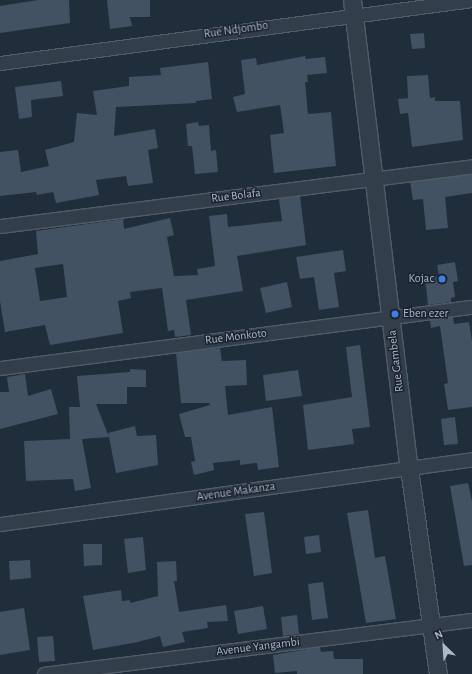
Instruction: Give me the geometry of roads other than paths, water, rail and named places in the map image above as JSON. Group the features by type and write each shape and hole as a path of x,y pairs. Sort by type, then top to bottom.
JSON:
{"street":[{"name":"Rue Ndjombo","path":"0,63 353,7 472,0"},
{"name":"Rue Gambela","path":"353,7 375,178 409,468 438,674"},
{"name":"Rue Bolafa","path":"0,226 472,166"},
{"name":"Rue Monkoto","path":"0,368 472,307"},
{"name":"Avenue Makanza","path":"0,524 472,459"},
{"name":"Avenue Yangambi","path":"44,674 472,620"}],"place":[{"name":"Kojac","path":"442,279"},
{"name":"Eben ezer","path":"395,314"}]}
